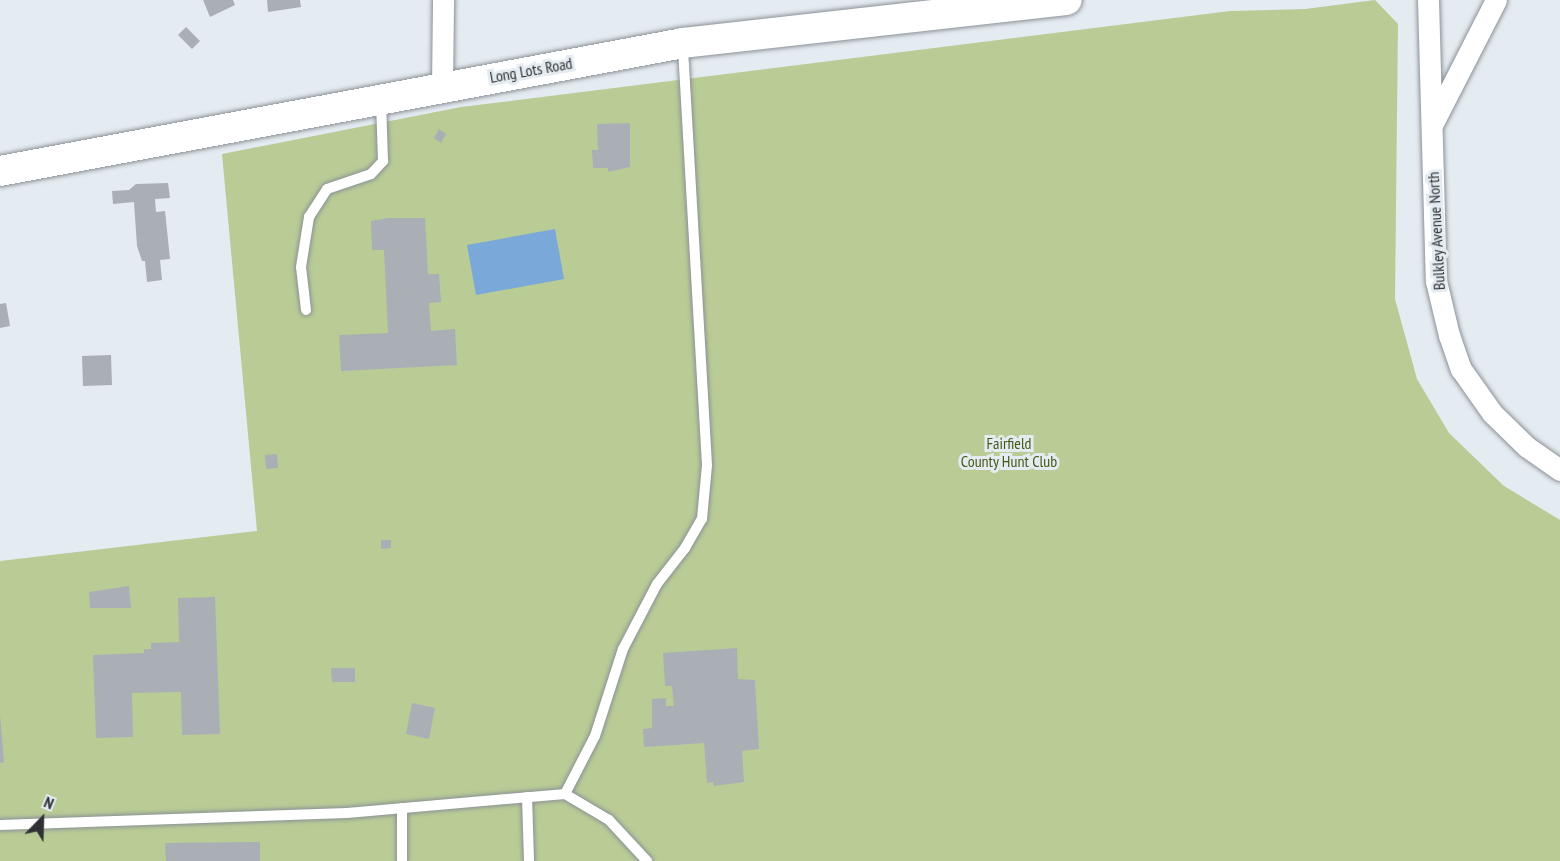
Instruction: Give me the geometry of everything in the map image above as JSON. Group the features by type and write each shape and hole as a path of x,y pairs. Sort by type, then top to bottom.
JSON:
{"main road":[{"name":"Long Lots Road","path":"0,171 441,86 683,43 1067,0"}],"street":[{"path":"441,86 443,0"},
{"name":"Bulkley Avenue North","path":"1428,0 1436,281 1461,369 1492,413 1527,447 1560,470"},
{"name":"Bulkley Avenue North","path":"1432,127 1496,0"}],"lane":[{"path":"565,794 596,735 623,649 657,584 685,548 702,519 707,465 683,43"},
{"path":"306,310 301,267 309,217 327,189 371,174 383,161 381,98"},
{"path":"0,825 402,808 565,794 609,820 647,861"},
{"path":"527,797 529,861"},
{"path":"402,808 402,861"}],"green space":[{"name":"Fairfield County Hunt Club","path":"1375,0 1398,24 1395,299 1417,379 1449,433 1504,486 1560,520 1560,861 0,861 0,561 257,531 222,154 461,107 1230,11 1305,9"}],"water":[{"path":"555,229 564,279 476,295 467,245"}],"building":[{"path":"203,0 233,0 235,5 210,17"},
{"path":"267,0 300,0 301,7 268,12"},
{"path":"186,27 200,41 192,49 178,35"},
{"path":"630,123 630,167 608,172 608,168 593,168 592,150 598,150 597,124"},
{"path":"439,129 446,134 441,143 434,138"},
{"path":"168,183 170,198 155,199 156,212 165,211 170,259 160,260 162,280 147,282 145,261 142,261 137,246 134,202 113,204 112,191 129,190 136,184"},
{"path":"388,218 425,218 428,274 439,274 441,302 429,303 431,331 455,329 457,365 341,371 339,335 388,333 384,250 372,250 371,221"},
{"path":"6,303 10,326 0,328 0,304"},
{"path":"111,355 112,385 83,386 82,356"},
{"path":"277,454 278,468 266,469 265,455"},
{"path":"381,540 391,540 391,548 381,549"},
{"path":"129,586 131,608 90,608 89,592"},
{"path":"215,597 220,734 182,735 181,692 132,693 133,737 96,738 93,655 144,653 144,649 151,649 151,643 179,642 178,598"},
{"path":"737,648 738,679 755,680 759,749 742,751 744,782 714,786 713,782 707,783 704,743 644,747 643,729 652,728 652,699 666,698 666,706 674,706 672,686 665,686 663,653"},
{"path":"331,668 355,668 355,682 332,682"},
{"path":"412,703 435,708 429,739 406,734"},
{"path":"0,715 4,762 0,763"},
{"path":"260,842 260,861 166,861 165,843"}]}
